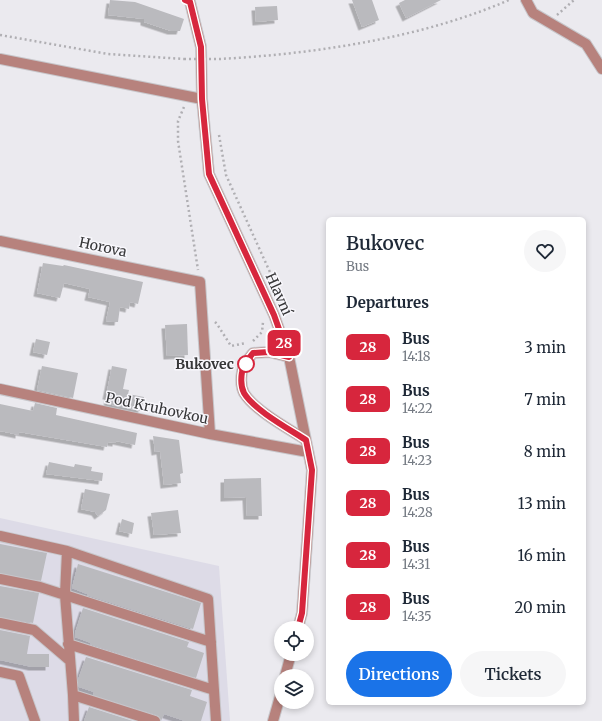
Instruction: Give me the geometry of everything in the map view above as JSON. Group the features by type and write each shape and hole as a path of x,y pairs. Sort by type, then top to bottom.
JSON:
{"street":[{"path":"526,0 533,13 586,44 602,69"},
{"name":"Hlavní","path":"191,1 201,47 198,98 209,174 274,315 289,357 312,470 302,613 300,621"},
{"path":"0,59 198,98"},
{"name":"Horova","path":"0,241 200,282"},
{"path":"200,282 210,434"},
{"path":"289,357 269,352 253,353 242,370 241,383 244,393 268,416 306,440"},
{"name":"Pod Kruhovkou","path":"0,389 210,434 308,452"},
{"path":"0,536 67,551 208,599 216,721"},
{"path":"67,551 65,595 74,721"},
{"path":"0,579 65,595 211,642"},
{"path":"0,623 34,630 69,660"},
{"path":"68,644 214,690"},
{"path":"0,672 19,676 35,721"},
{"path":"73,695 155,721"},
{"path":"273,721 276,709"}],"path":[{"path":"0,35 108,54 184,59 219,59 283,54 358,43 424,28 509,0"},
{"path":"553,24 558,13 574,0"},
{"path":"198,98 184,107 178,121 178,141 200,282"},
{"path":"218,132 226,175 288,312"},
{"path":"203,316 217,324 231,346 254,340 262,332 264,317"}],"shaded area":[{"path":"0,518 219,566 230,721 0,721"}],"building":[{"path":"110,0 135,2 184,19 180,31 171,31 144,22 144,19 108,15"},
{"path":"352,0 372,0 379,20 362,27"},
{"path":"405,0 441,0 406,18 399,3"},
{"path":"277,6 278,20 256,22 255,7"},
{"path":"43,263 64,265 143,282 138,304 130,302 129,309 120,307 118,322 113,322 106,321 110,302 88,297 90,289 64,283 60,298 37,293"},
{"path":"187,324 188,355 167,356 165,325"},
{"path":"36,339 50,342 47,355 33,352"},
{"path":"42,366 78,373 73,398 37,390"},
{"path":"112,366 127,369 123,389 129,390 128,394 144,397 141,411 107,404 108,396 106,396"},
{"path":"35,403 57,408 56,415 137,433 135,445 116,441 116,443 108,442 107,447 19,432 19,435 0,431 0,404 33,411"},
{"path":"153,436 179,440 183,473 180,474 181,483 164,485 160,451 155,452"},
{"path":"49,462 74,467 75,464 92,467 91,471 103,473 102,481 46,474"},
{"path":"261,478 262,516 247,516 246,497 224,498 224,479"},
{"path":"85,489 110,494 106,510 98,516 95,512 81,509"},
{"path":"178,510 181,533 154,535 151,513"},
{"path":"122,519 134,523 132,534 119,531"},
{"path":"0,544 47,553 41,581 0,573"},
{"path":"78,564 201,603 193,629 87,595 72,588"},
{"path":"0,586 39,593 33,623 0,617"},
{"path":"83,608 189,642 187,647 204,653 196,678 90,644 91,643 75,637"},
{"path":"0,630 30,636 27,654 49,654 49,667 32,667 0,660"},
{"path":"86,657 192,690 190,696 207,702 201,721 185,721 164,714 161,721 157,715 93,695 94,692 79,687 78,680"},
{"path":"89,707 133,721 84,721"}],"bus line":[{"name":"28","path":"185,0 190,2 201,47 202,99 209,174 274,315 289,357 269,352 253,353 242,370 241,383 244,393 268,416 306,440 312,470 302,613 300,621"}],"place":[{"name":"Bukovec","path":"246,364"}]}
